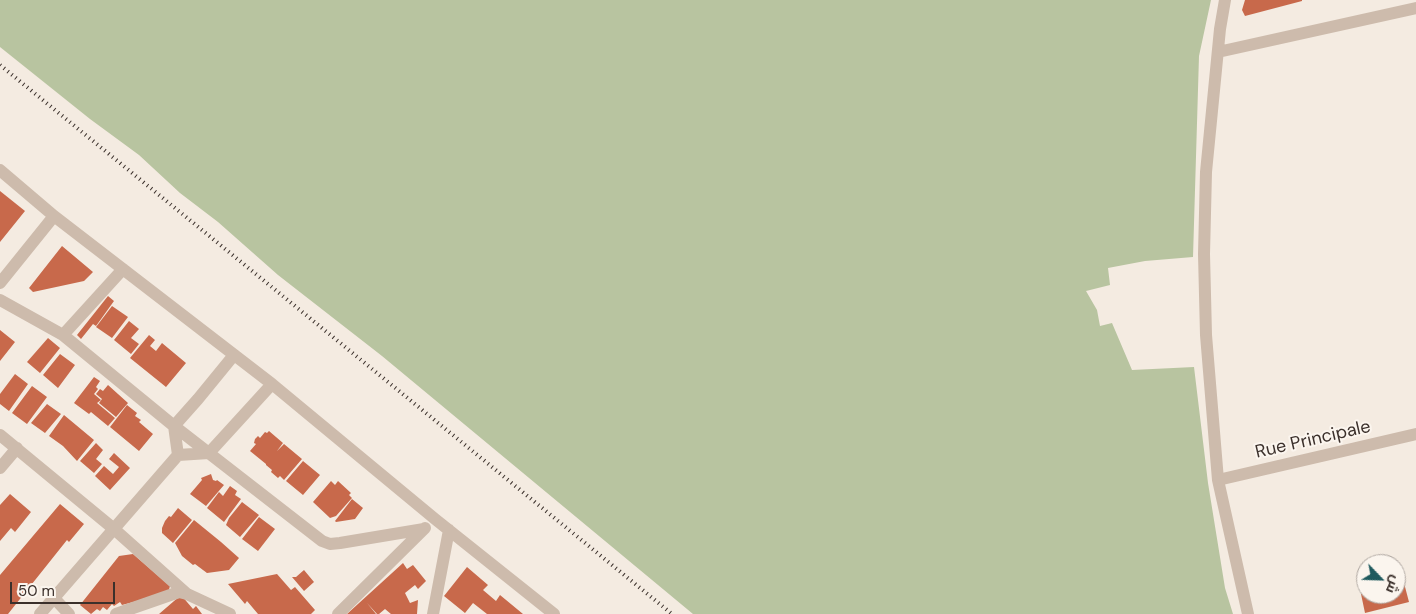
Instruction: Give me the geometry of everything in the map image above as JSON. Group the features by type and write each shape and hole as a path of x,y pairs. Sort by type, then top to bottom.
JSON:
{"street":[{"path":"1224,0 1206,172 1204,254 1206,335 1218,480 1248,614"},
{"path":"1218,52 1416,8"},
{"path":"0,170 54,216 272,384 435,519 554,614"},
{"path":"0,283 54,216"},
{"path":"63,335 123,269"},
{"path":"0,300 63,335 174,426 322,542 330,544 340,543 424,529"},
{"path":"178,455 174,426 234,355"},
{"path":"40,614 178,455 209,453 272,384"},
{"name":"Rue Principale","path":"1218,480 1416,434"},
{"path":"0,435 114,529 187,594"},
{"path":"0,468 17,448"},
{"path":"338,614 435,519"},
{"path":"433,614 449,530"},
{"path":"116,614 179,592 230,614"},
{"path":"54,598 69,614"}],"green space":[{"path":"0,0 1211,0 1199,56 1193,257 1145,261 1108,268 1110,285 1086,291 1097,310 1100,326 1112,323 1132,370 1194,367 1208,483 1225,588 1233,614 693,614 382,356 278,275 218,222 180,193 139,155 90,119 0,47"}],"building":[{"path":"1245,0 1302,1 1245,16 1242,10"},
{"path":"0,191 25,211 0,242"},
{"path":"62,246 93,272 84,281 33,292 29,288"},
{"path":"108,296 114,301 96,326 93,324 81,339 77,335"},
{"path":"112,306 128,317 112,338 96,327"},
{"path":"129,321 139,329 131,338 139,344 131,354 114,340"},
{"path":"0,330 15,342 0,361"},
{"path":"149,335 155,340 150,346 156,351 162,343 186,363 166,387 130,358"},
{"path":"48,338 60,348 40,373 27,362"},
{"path":"60,354 75,365 58,388 43,375"},
{"path":"15,374 28,384 9,411 0,404 0,394"},
{"path":"94,377 100,381 96,387 98,389 94,394 101,400 97,403 115,418 108,426 91,412 89,414 74,403"},
{"path":"108,385 128,403 116,417 99,403 102,399 96,394 100,389 103,391"},
{"path":"32,386 47,397 27,424 12,413"},
{"path":"47,404 61,414 45,433 31,423"},
{"path":"127,405 137,413 135,416 141,420 139,422 153,434 139,451 110,427"},
{"path":"64,415 94,440 77,461 63,446 49,436"},
{"path":"269,431 283,443 277,451 284,444 302,459 284,480 280,476 278,478 266,464 250,451 256,444 254,443 255,439 258,436 260,438 265,432"},
{"path":"96,443 103,450 96,459 102,464 94,473 80,461"},
{"path":"114,453 130,468 110,490 95,476 104,466 113,474 119,467 109,459"},
{"path":"303,461 320,475 303,495 286,481"},
{"path":"211,474 213,480 217,480 224,485 206,506 190,494 202,480 201,478"},
{"path":"331,481 335,485 338,481 351,493 349,495 352,498 336,516 330,518 313,502"},
{"path":"230,486 237,491 235,495 241,499 224,522 207,508 219,492 223,496"},
{"path":"10,494 31,512 15,532 11,528 0,541 0,505"},
{"path":"352,499 363,508 355,519 336,522 335,521"},
{"path":"242,502 259,515 240,537 226,525 229,518"},
{"path":"60,504 84,524 69,542 67,540 8,614 0,614 0,575"},
{"path":"178,508 192,520 173,543 162,533 162,528 169,516 171,517"},
{"path":"259,517 275,529 258,551 242,539"},
{"path":"194,520 239,558 229,570 207,573 182,556 175,543"},
{"path":"133,554 170,586 168,593 122,605 120,602 114,606 112,604 107,610 103,607 100,611 97,609 91,614 80,605 119,556"},
{"path":"403,563 407,569 413,565 426,581 418,589 415,585 405,593 410,603 418,600 417,614 391,614 385,609 377,614 367,603 376,614 347,614"},
{"path":"467,567 488,585 483,590 496,601 500,595 523,614 487,614 473,603 465,613 444,596"},
{"path":"304,570 314,582 304,591 292,577 296,577"},
{"path":"277,574 291,590 295,587 315,610 311,614 258,614 247,601 245,604 228,584"},
{"path":"1406,591 1409,602 1406,603"},
{"path":"181,595 193,609 196,606 202,614 159,614"},
{"path":"1363,604 1401,604 1365,613"}],"railway":[{"path":"0,65 672,614"}]}
